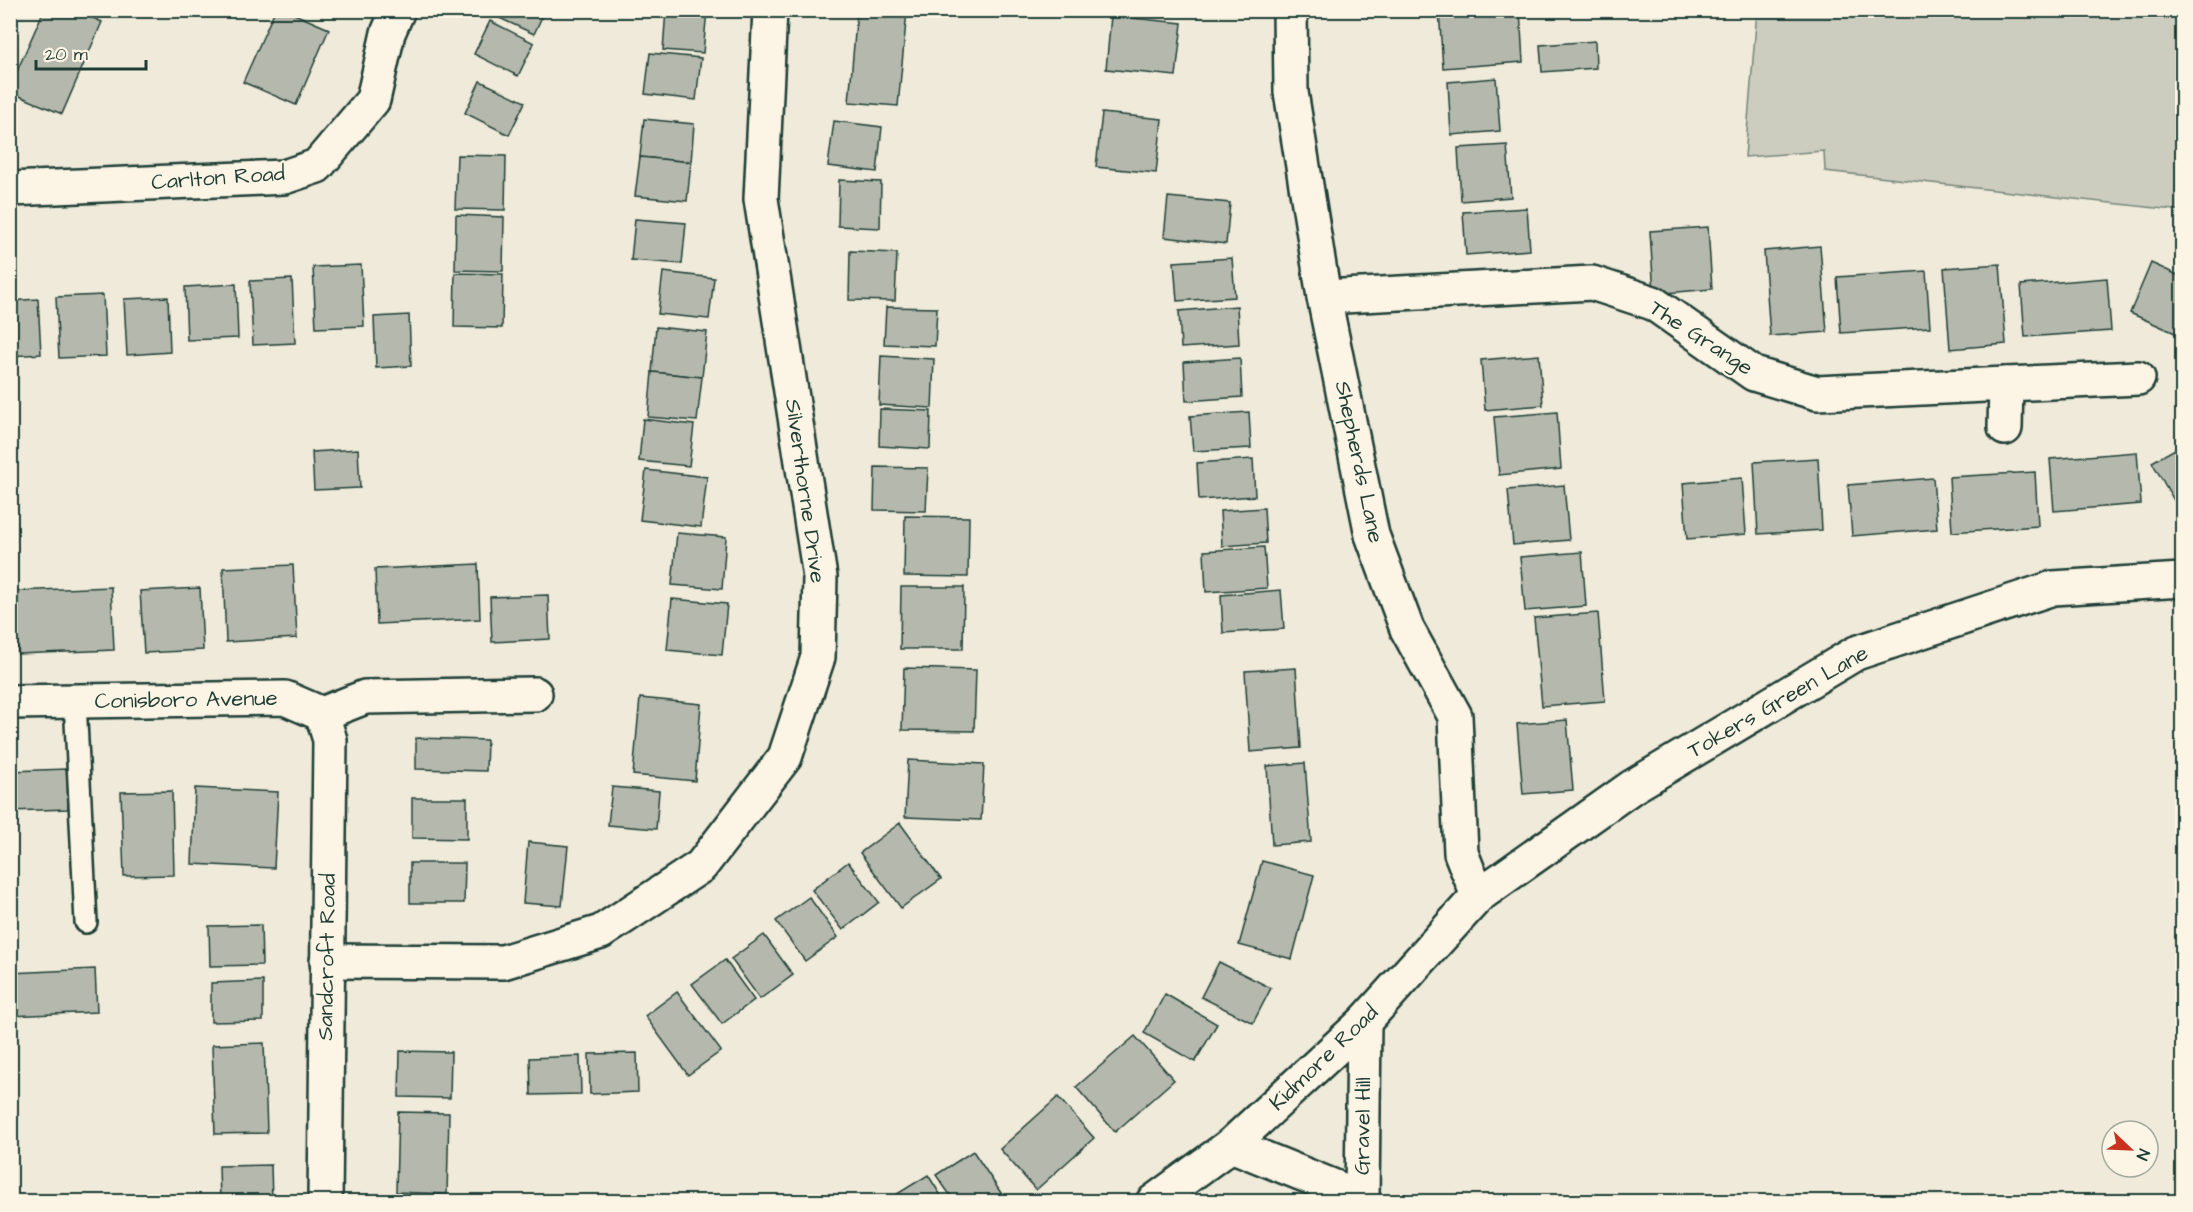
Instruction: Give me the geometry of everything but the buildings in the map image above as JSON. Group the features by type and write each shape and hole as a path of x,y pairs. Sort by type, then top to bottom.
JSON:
{"street":[{"name":"Carlton Road","path":"10,189 284,177 317,166 373,100 388,33 398,10"},
{"name":"Silverthorne Drive","path":"327,961 503,962 601,932 701,866 785,757 818,657 820,577 760,199 770,10"},
{"name":"Shepherds Lane","path":"1290,10 1291,92 1324,297 1372,535 1407,629 1455,716 1461,853 1478,896"},
{"name":"The Grange","path":"1324,297 1592,283 1653,303 1754,374 1817,393 2139,378"},
{"path":"2005,428 2006,384"},
{"name":"Tokers Green Lane","path":"1478,896 1632,787 1856,652 2053,588 2182,580"},
{"path":"322,714 365,697 535,694"},
{"name":"Conisboro Avenue","path":"10,702 285,698 322,714"},
{"name":"Sandcroft Road","path":"322,714 330,740 325,1202"},
{"name":"Kidmore Road","path":"1153,1202 1232,1145 1364,1022 1478,896"},
{"name":"Gravel Hill","path":"1232,1145 1362,1198 1364,1022"}],"lane":[{"path":"75,701 86,922"}],"shaded area":[{"path":"1757,11 2182,11 2182,211 1825,171 1824,151 1745,157"}]}
